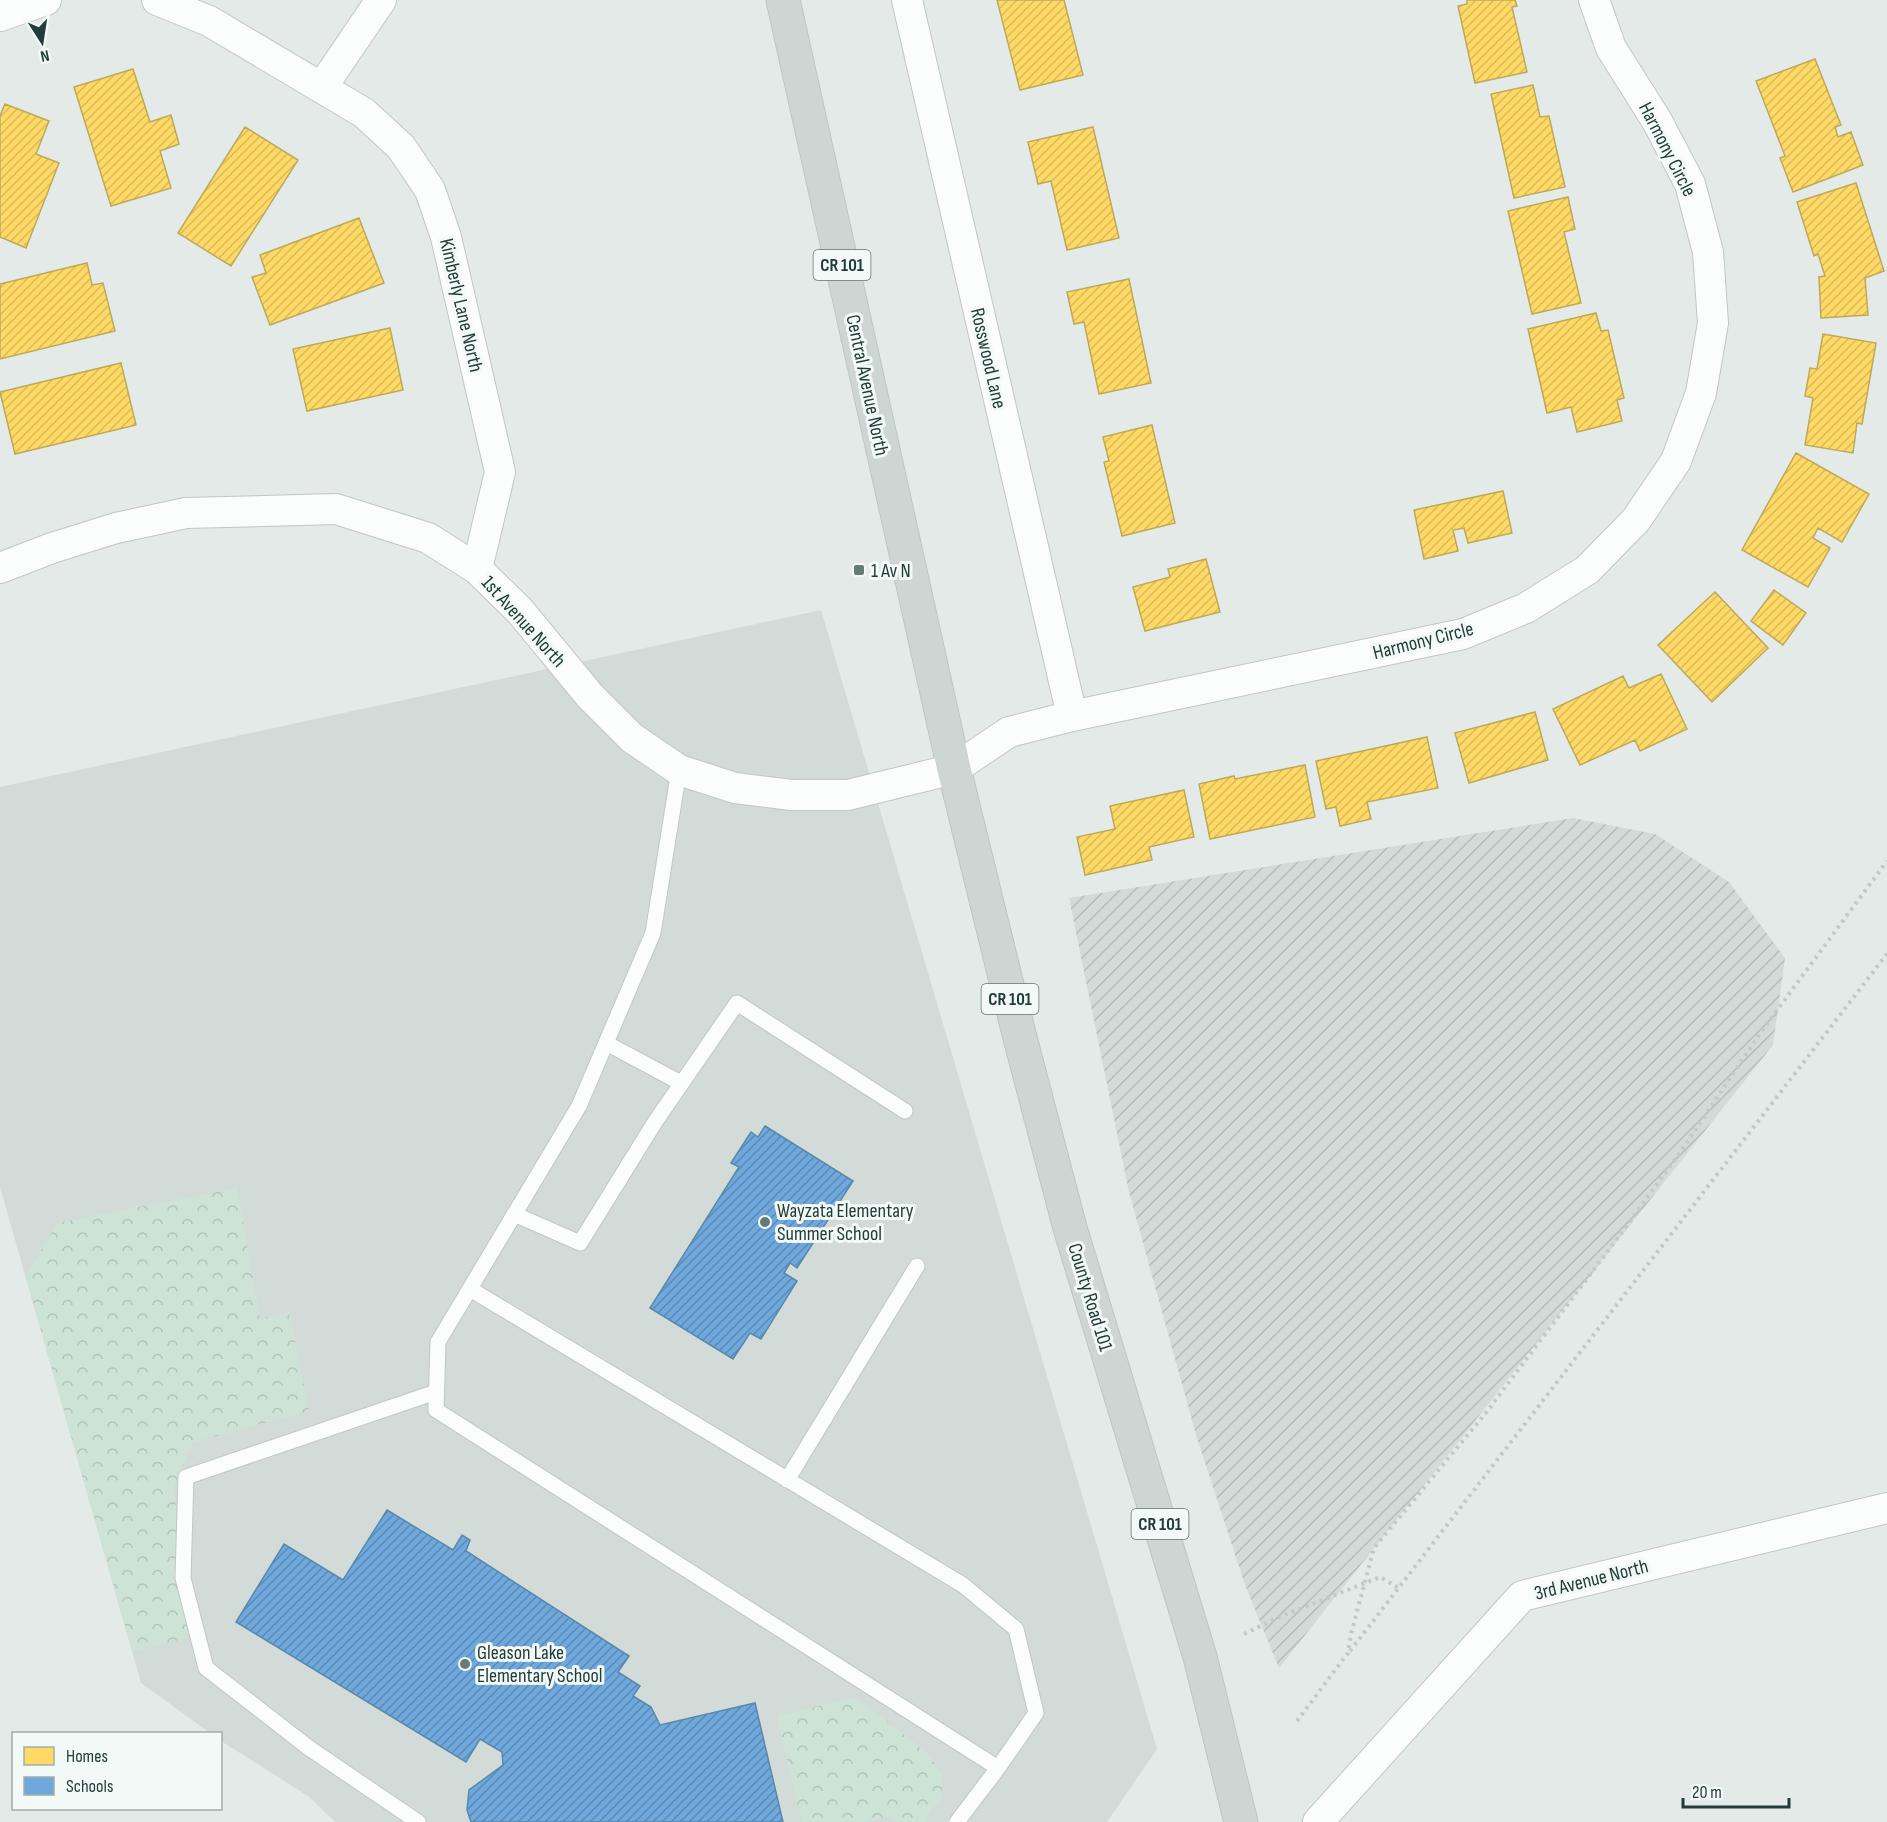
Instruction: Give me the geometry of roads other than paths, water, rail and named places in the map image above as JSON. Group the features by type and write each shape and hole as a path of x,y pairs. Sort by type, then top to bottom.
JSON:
{"main road":[{"name":"Central Avenue North","path":"783,0 954,769"},
{"name":"County Road 101","path":"954,769 1018,1034 1070,1228 1200,1657 1241,1822"}],"street":[{"path":"0,16 46,0"},
{"name":"Kimberly Lane North","path":"157,0 209,21 364,113 401,147 430,190 446,237 500,472 477,569"},
{"path":"322,87 381,0"},
{"name":"Rosswood Lane","path":"907,0 1072,716"},
{"name":"Harmony Circle","path":"954,769 1009,732 1072,716 1463,634 1526,608 1587,570 1636,520 1676,461 1701,393 1713,323 1708,252 1690,184 1657,121 1611,48 1594,0"},
{"name":"1st Avenue North","path":"0,568 52,548 116,528 186,513 336,509 428,538 477,569 519,611 590,696 632,738 678,770 735,788 792,795 848,795 954,769"},
{"name":"3rd Avenue North","path":"1318,1822 1522,1596 1887,1508"}],"lane":[{"path":"678,770 653,933 579,1106 438,1342 436,1410 998,1768"},
{"path":"514,1214 580,1243 681,1083 737,1003 905,1111"},
{"path":"606,1043 681,1083"},
{"path":"787,1480 917,1266"},
{"path":"470,1289 963,1586 1016,1629 1036,1713 957,1822"},
{"path":"418,1822 309,1748 206,1668 183,1578 186,1477 436,1392"}],"place":[{"name":"1 Av N","path":"859,570"},
{"name":"Wayzata Elementary Summer School","path":"765,1222"},
{"name":"Gleason Lake Elementary School","path":"465,1664"}]}
